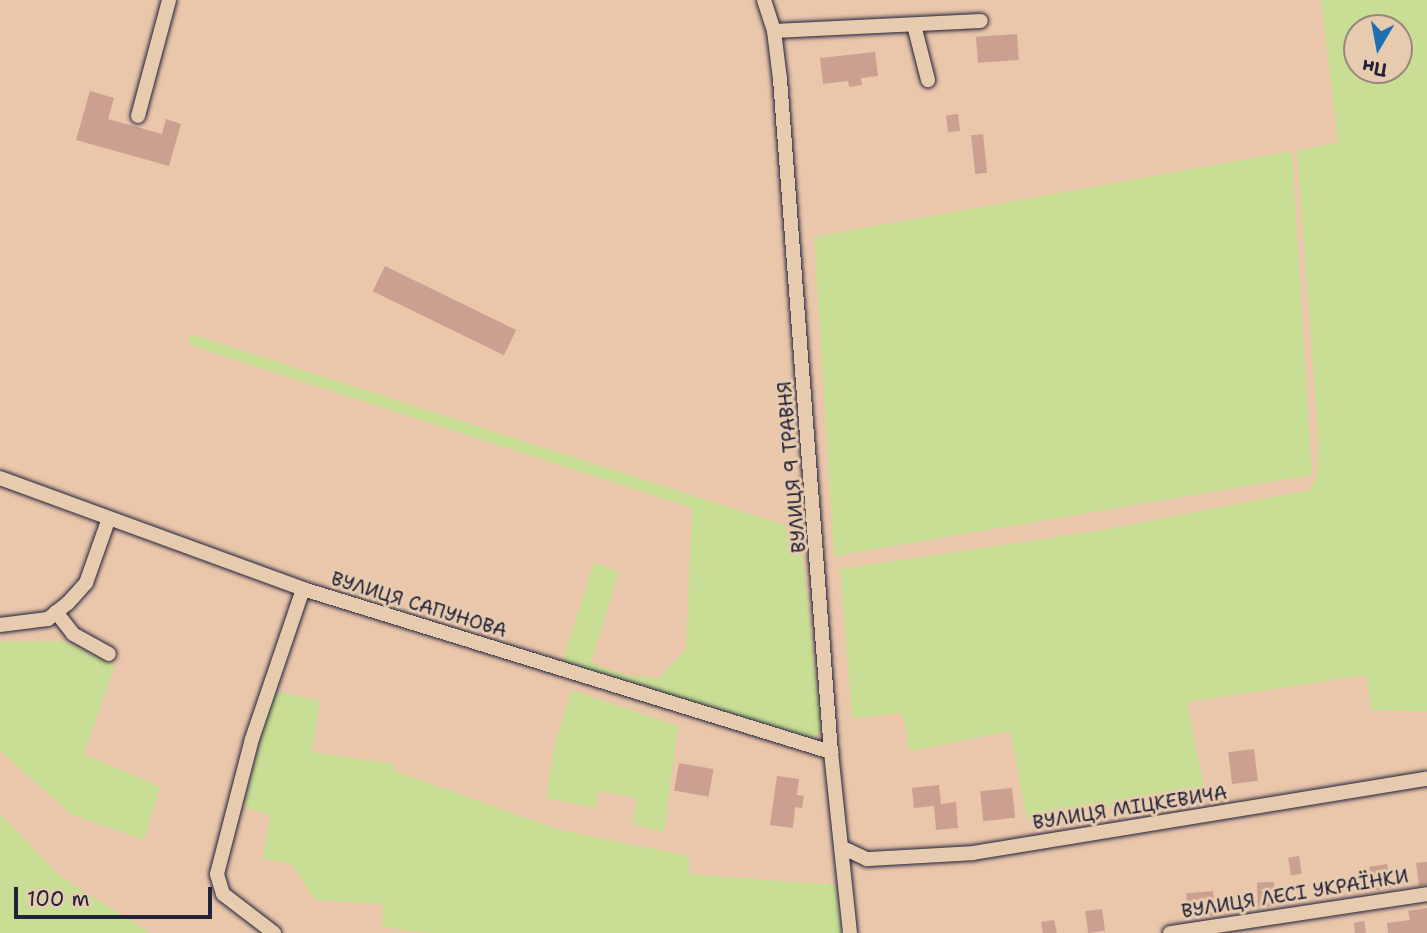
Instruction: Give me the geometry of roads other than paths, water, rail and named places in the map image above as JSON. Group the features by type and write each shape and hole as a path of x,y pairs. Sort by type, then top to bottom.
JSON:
{"street":[{"path":"138,116 169,0"},
{"name":"ВУЛИЦЯ 9 ТРАВНЯ","path":"764,0 774,31 831,752 850,933"},
{"path":"774,31 981,21"},
{"path":"914,24 928,80"},
{"name":"ВУЛИЦЯ САПУНОВА","path":"0,478 108,521 303,589 831,752"},
{"path":"0,625 32,623 57,612 86,583 108,521"},
{"path":"274,933 223,894 217,874 251,739 303,589"},
{"path":"57,612 73,634 109,654"},
{"name":"ВУЛИЦЯ МІЦКЕВИЧА","path":"841,847 867,859 973,853 1427,779"},
{"name":"ВУЛИЦЯ ЛЕСІ УКРАЇНКИ","path":"1170,933 1427,894"}]}
